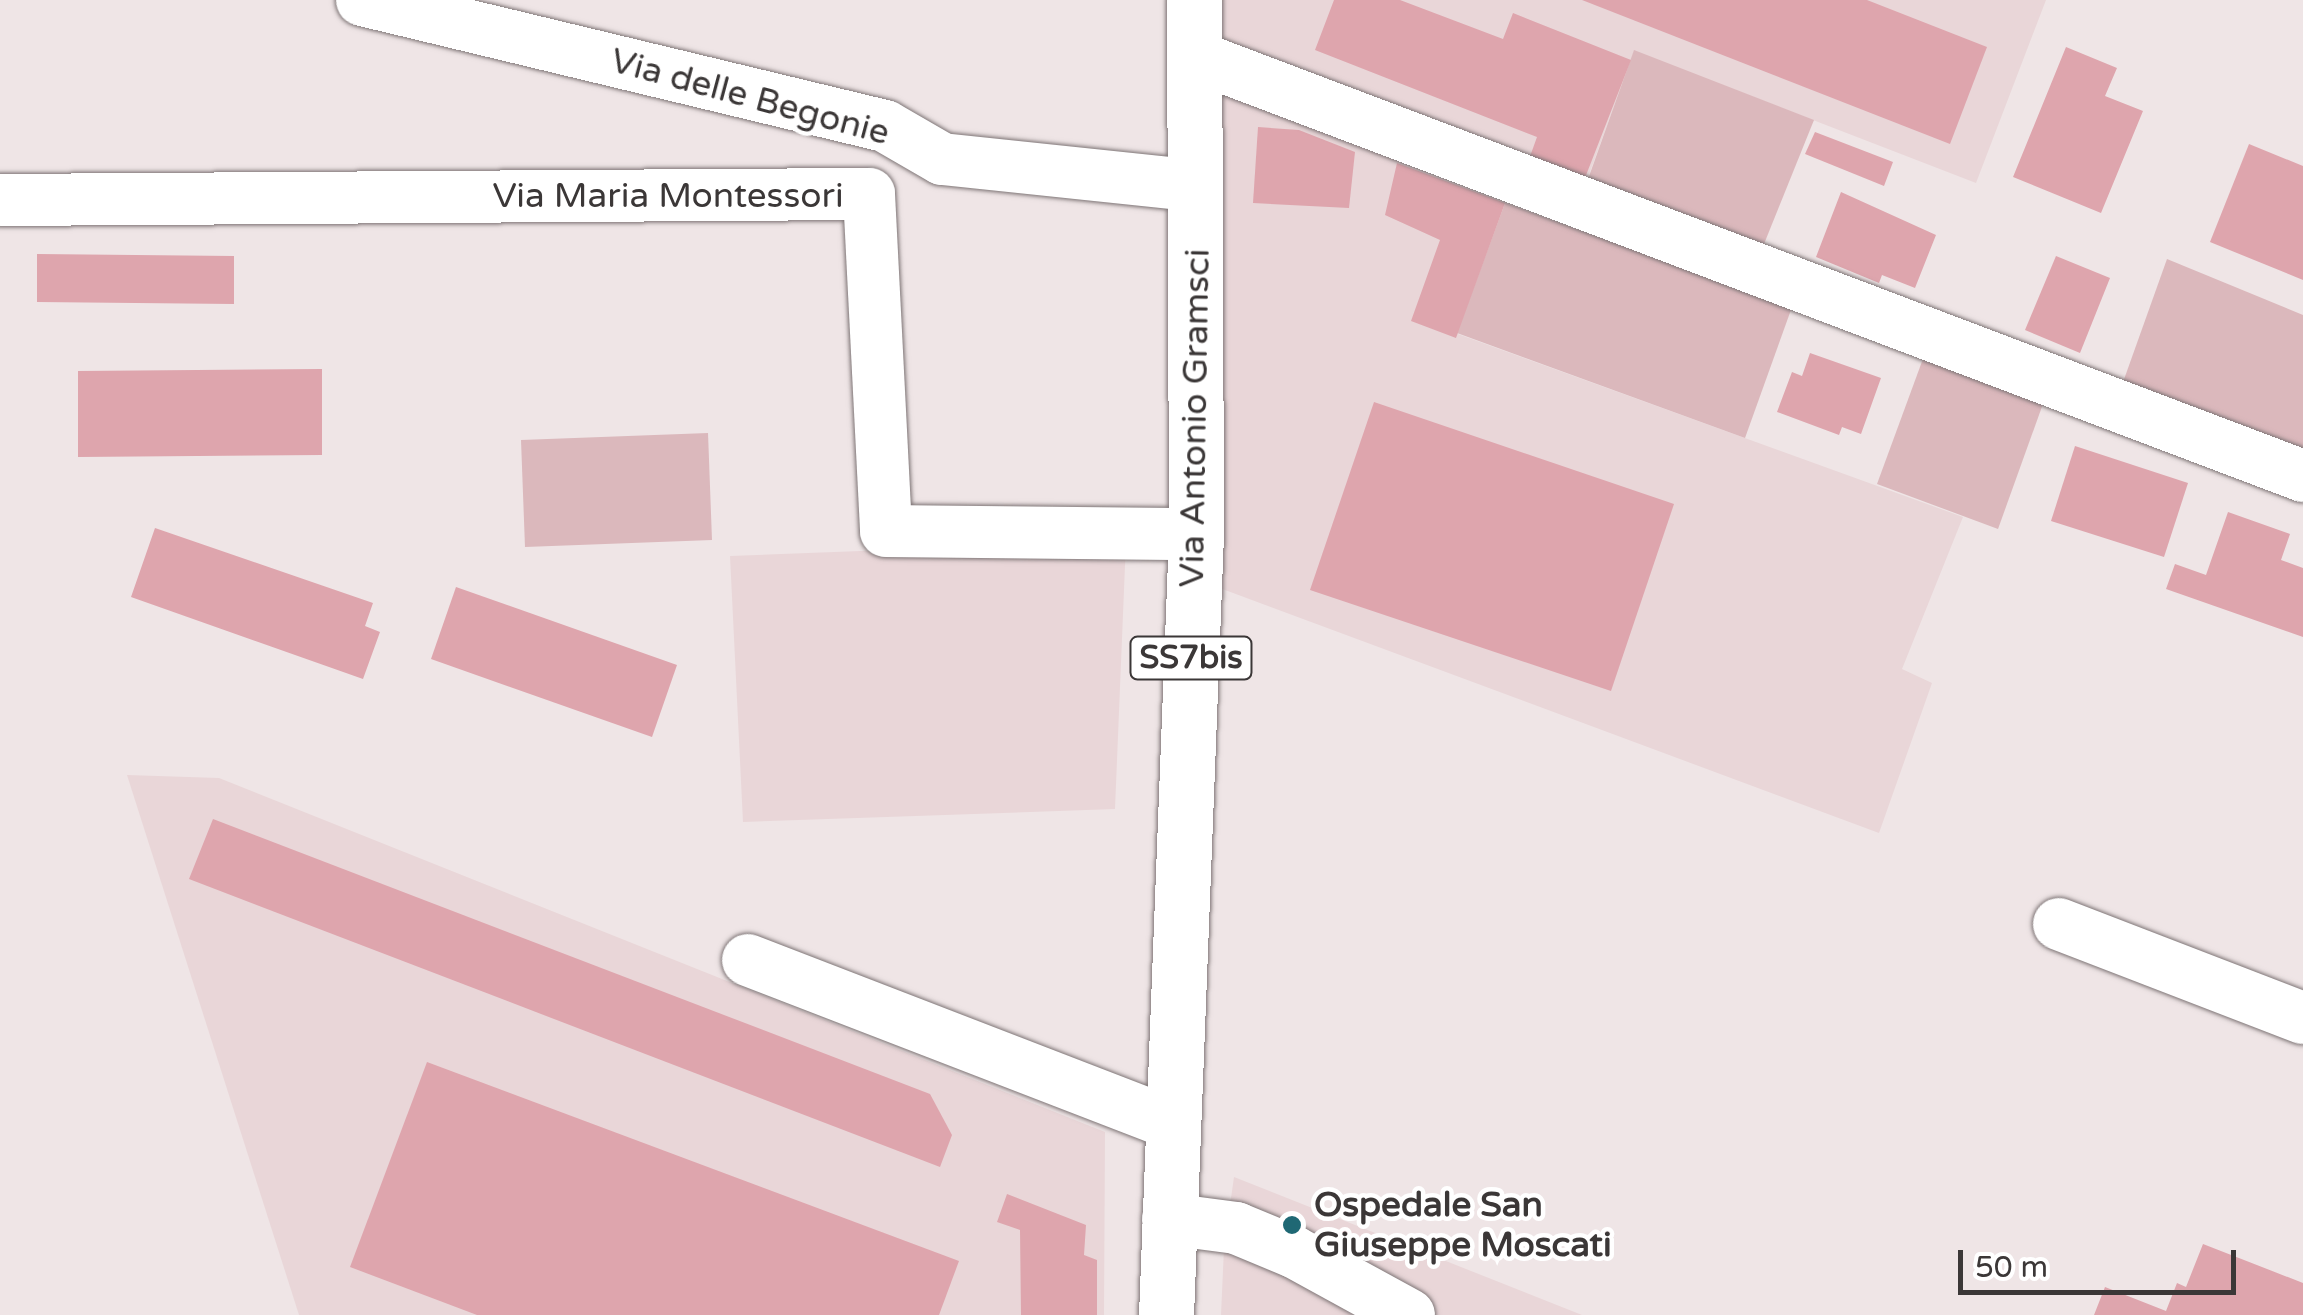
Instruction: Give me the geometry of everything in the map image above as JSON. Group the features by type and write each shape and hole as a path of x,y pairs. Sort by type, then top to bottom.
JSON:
{"main road":[{"name":"Via Antonio Gramsci","path":"1166,1315 1196,534 1194,0"}],"street":[{"name":"Via delle Begonie","path":"362,0 884,126 942,159 1197,186"},
{"path":"1194,56 2303,476"},
{"name":"Via Maria Montessori","path":"0,200 869,194 886,531 1196,534"},
{"path":"2059,924 2303,1018"},
{"path":"748,960 1171,1123"},
{"path":"1168,1218 1236,1228 1294,1252 1409,1315"},
{"path":"1236,1228 1373,1315"}],"shaded area":[{"path":"1208,0 2046,0 1976,183 1634,51 1570,227 1505,203 1458,334 1963,517 1902,669 1932,683 1879,833 1209,584"},
{"path":"1634,50 1814,120 1762,249 1587,182"},
{"path":"1505,203 1792,307 1745,438 1457,333"},
{"path":"2167,259 2303,315 2303,454 2122,385"},
{"path":"1924,356 2044,401 1998,529 1877,484"},
{"path":"708,433 712,540 525,547 521,440"},
{"path":"1126,541 1115,809 743,822 730,556"},
{"path":"127,775 219,778 1105,1132 1104,1315 299,1315"},
{"name":"Ospedale San Giuseppe Moscati","path":"1234,1177 1582,1315 1221,1315 1224,1248"}],"building":[{"path":"1334,0 1400,0 1503,39 1513,13 1631,60 1583,183 1528,162 1537,137 1315,50"},
{"path":"1582,0 1867,0 1987,47 1950,144"},
{"path":"2066,47 2117,68 2105,96 2143,111 2101,213 2013,177"},
{"path":"1258,127 1299,130 1355,152 1349,208 1253,203"},
{"path":"1815,132 1893,162 1884,186 1805,154"},
{"path":"2249,144 2303,166 2303,280 2210,242"},
{"path":"1397,163 1505,203 1456,338 1411,321 1440,240 1385,215"},
{"path":"1841,192 1936,235 1915,288 1882,275 1879,283 1816,257"},
{"path":"37,254 234,256 234,304 37,302"},
{"path":"2056,256 2110,278 2080,353 2025,330"},
{"path":"1810,353 1881,378 1861,434 1842,427 1839,435 1777,412 1792,372 1802,376"},
{"path":"322,369 322,455 78,457 78,371"},
{"path":"1374,402 1674,504 1611,691 1310,590"},
{"path":"2075,446 2188,483 2164,557 2051,521"},
{"path":"2228,512 2290,534 2281,560 2303,568 2303,637 2166,589 2175,564 2206,575"},
{"path":"155,528 373,603 365,626 380,632 363,679 131,597"},
{"path":"456,587 677,665 652,737 431,659"},
{"path":"213,819 930,1094 952,1135 940,1167 189,879"},
{"path":"427,1062 959,1261 939,1315 477,1315 350,1267"},
{"path":"1007,1194 1086,1225 1084,1255 1097,1260 1097,1315 1021,1315 1020,1230 997,1222"},
{"path":"2203,1244 2303,1283 2303,1315 2094,1315 2105,1287 2166,1311 2177,1283 2186,1287"}],"place":[{"name":"Ospedale San Giuseppe Moscati","path":"1292,1225"}]}
